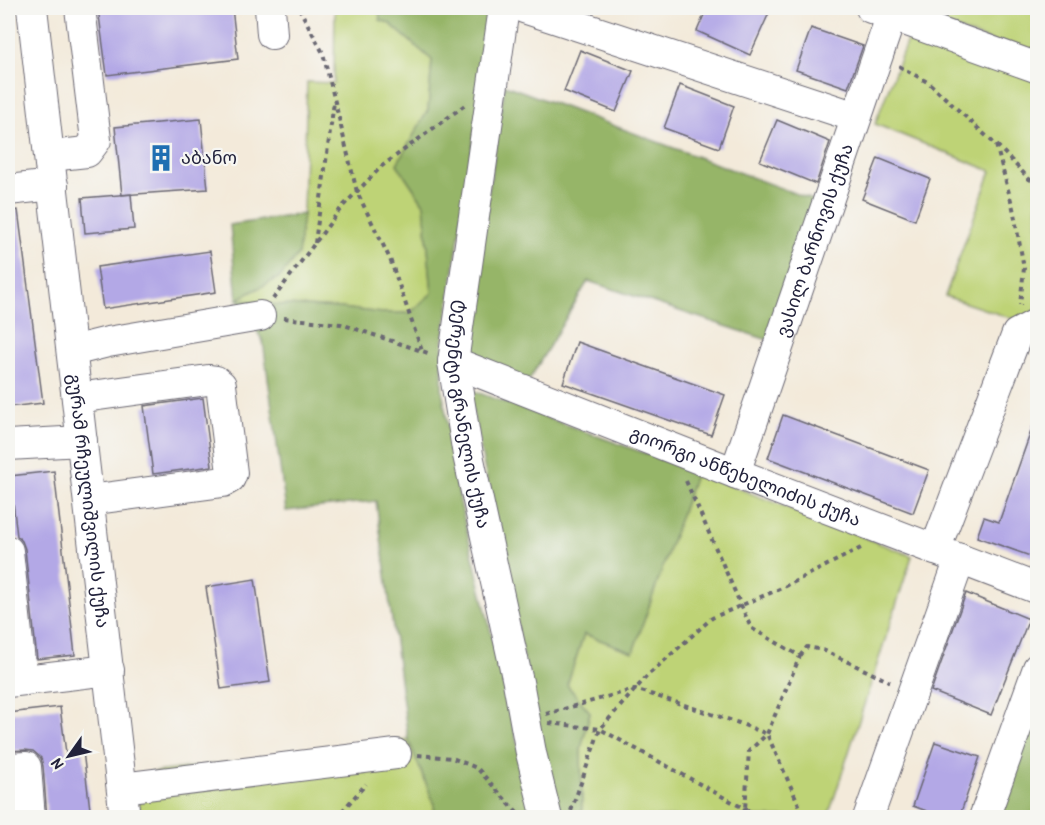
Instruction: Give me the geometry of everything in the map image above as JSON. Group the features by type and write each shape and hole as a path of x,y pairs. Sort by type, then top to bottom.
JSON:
{"street":[{"name":"გურამ რჩეულიშვილის ქუჩა","path":"32,8 72,351 84,397 82,441 97,499 109,670 125,818"},
{"path":"8,190 87,152 96,140 80,8"},
{"name":"ტერენტი გრანელის ქუჩა","path":"504,8 453,362 468,455 547,818"},
{"path":"524,8 856,117"},
{"path":"885,10 1038,68"},
{"name":"ვასილ ბარნოვის ქუჩა","path":"735,473 878,53 885,10"},
{"path":"72,351 108,342 260,316"},
{"path":"874,816 913,693 948,554 1027,329"},
{"name":"გიორგი ანწეხელიძის ქუჩა","path":"453,362 1038,589"},
{"path":"212,379 221,385 232,473 230,478 223,482 97,499 84,397 212,379"},
{"path":"8,445 82,441"},
{"path":"8,551 15,681 109,670"},
{"path":"984,818 1038,668"},
{"path":"122,788 396,754"},
{"path":"8,768 26,767 30,818"}],"path":[{"path":"299,8 323,53 357,192 390,259 422,351"},
{"path":"878,53 929,83 1029,179 1038,184"},
{"path":"260,316 342,207 382,166 493,85"},
{"path":"314,244 334,98"},
{"path":"996,145 1013,208 1024,268 1027,329"},
{"path":"260,316 341,324 453,362"},
{"path":"672,448 751,628 800,656"},
{"path":"569,818 600,729 648,675 712,618 784,587 891,533"},
{"path":"742,818 745,809 749,751 767,734 800,656 807,647 823,650 913,693"},
{"path":"525,720 635,689 739,723 767,734 805,818"},
{"path":"525,720 600,729 763,818"},
{"path":"336,818 396,754 452,758 477,768 522,818"}],"green space":[{"path":"335,8 379,8 380,20 389,23 432,60 428,110 397,164 424,204 432,293 410,313 265,304 237,299 280,277 298,254 303,214 307,82 334,83"},
{"path":"379,8 493,8 443,343 442,389 460,502 535,817 435,817 434,803 408,739 376,501 286,511 263,341 237,299 230,225 303,214 298,255 280,277 238,299 265,304 410,313 432,293 424,204 397,164 428,110 432,60 389,23 380,20"},
{"path":"914,8 1037,8 1037,58 919,15"},
{"path":"909,35 1037,81 1037,309 1019,321 945,296 991,171 875,124"},
{"path":"505,85 818,202 768,340 588,281 528,382 464,355"},
{"path":"468,389 696,472 633,652 584,634 567,685 590,712 581,749 582,812 579,817 557,817"},
{"path":"696,472 912,556 828,817 579,817 582,812 581,749 590,713 567,685 584,634 633,652"},
{"path":"1037,708 1037,817 998,817"},
{"path":"408,739 434,803 435,817 140,817 139,802 148,773"}],"building":[{"path":"98,8 232,8 238,59 107,75"},
{"path":"707,8 755,8 769,13 750,55 697,31"},
{"path":"811,28 863,46 848,88 796,70"},
{"path":"580,50 633,71 616,112 564,91"},
{"path":"680,85 734,106 719,148 664,128"},
{"name":"აბანო","path":"201,119 208,189 122,195 115,127"},
{"path":"777,120 830,142 816,184 760,161"},
{"path":"878,158 930,179 915,220 862,199"},
{"path":"131,194 134,229 85,233 82,198"},
{"path":"18,210 43,403 8,407 8,211"},
{"path":"210,251 216,292 103,309 97,267"},
{"path":"577,342 725,395 711,435 563,383"},
{"path":"203,398 212,466 153,474 144,406"},
{"path":"783,415 929,470 913,513 768,458"},
{"path":"1035,420 1038,420 1038,544 1033,557 977,537 984,517 999,522"},
{"path":"54,471 75,655 37,659 25,549 17,536 10,476"},
{"path":"255,579 270,682 221,689 206,587"},
{"path":"966,593 1029,619 991,715 931,691"},
{"path":"60,707 66,753 83,751 91,818 47,818 41,758 33,751 8,751 8,713"},
{"path":"935,742 980,757 959,818 946,818 913,806"}],"place":[{"name":"აბანო","path":"161,158"}]}
